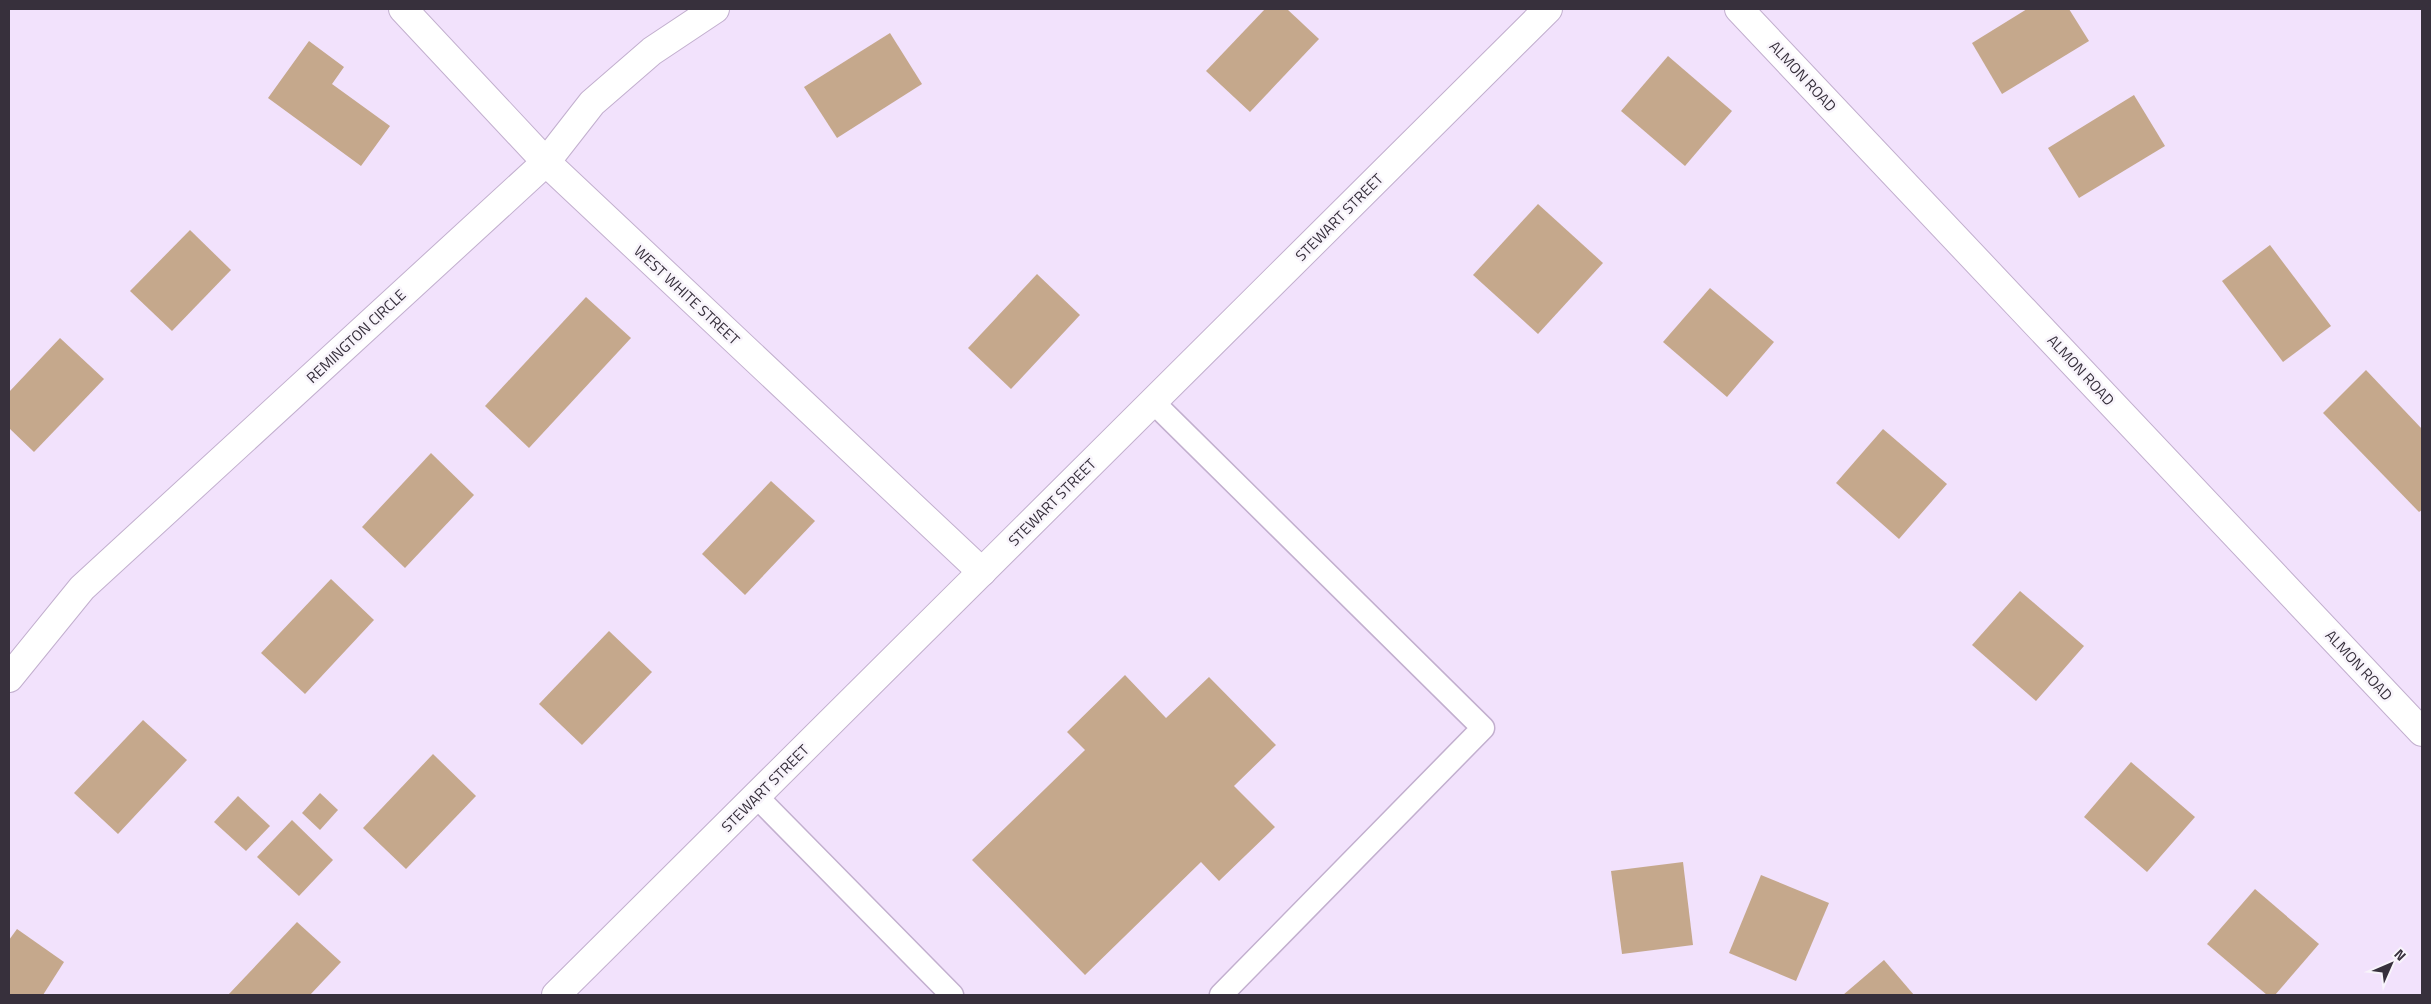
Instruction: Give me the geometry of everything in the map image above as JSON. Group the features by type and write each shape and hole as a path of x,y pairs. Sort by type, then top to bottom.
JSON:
{"street":[{"name":"WEST WHITE STREET","path":"403,9 546,162 982,572"},
{"name":"REMINGTON CIRCLE","path":"9,678 82,588 546,162 592,104 652,51 715,9"},
{"name":"STEWART STREET","path":"556,995 1548,9"},
{"name":"ALMON ROAD","path":"1739,9 2422,732"}],"lane":[{"path":"1153,402 1483,728 1221,995"},
{"path":"756,796 952,995"}],"building":[{"path":"1265,9 1287,9 1319,39 1250,112 1206,71"},
{"path":"2027,9 2069,9 2089,41 2002,94 1972,43"},
{"path":"890,33 922,84 837,138 804,87"},
{"path":"309,41 344,67 332,84 390,126 361,166 268,98"},
{"path":"1668,56 1732,111 1685,166 1621,111"},
{"path":"2134,95 2165,146 2079,198 2048,148"},
{"path":"1538,204 1603,263 1538,334 1473,275"},
{"path":"190,230 231,270 172,331 130,291"},
{"path":"2270,245 2331,326 2283,362 2222,281"},
{"path":"1037,274 1080,315 1011,389 968,348"},
{"path":"1710,288 1774,342 1727,397 1663,342"},
{"path":"586,297 631,338 529,448 485,406"},
{"path":"60,338 104,379 34,452 9,428 9,392"},
{"path":"2366,370 2422,429 2422,510 2419,512 2323,413"},
{"path":"1883,429 1947,484 1899,539 1836,483"},
{"path":"431,453 474,495 405,568 362,527"},
{"path":"771,481 815,521 745,595 702,554"},
{"path":"331,579 374,620 305,694 261,653"},
{"path":"2020,591 2084,646 2036,701 1972,645"},
{"path":"609,631 652,672 582,745 539,704"},
{"path":"1125,675 1166,718 1209,677 1276,745 1234,786 1275,827 1219,881 1201,862 1085,975 972,860 1085,750 1067,732"},
{"path":"143,720 187,760 118,834 74,793"},
{"path":"433,754 476,796 406,869 363,828"},
{"path":"2131,762 2195,817 2147,872 2084,817"},
{"path":"320,793 338,810 320,830 302,813"},
{"path":"238,796 270,826 246,851 214,822"},
{"path":"292,820 333,860 299,896 257,857"},
{"path":"1683,862 1693,945 1622,954 1611,871"},
{"path":"1761,875 1829,903 1796,981 1729,953"},
{"path":"2255,889 2319,944 2275,995 2267,995 2207,944"},
{"path":"297,922 341,962 310,995 228,995"},
{"path":"17,929 64,962 43,995 9,995 9,940"},
{"path":"1884,960 1914,995 1843,995"}]}
